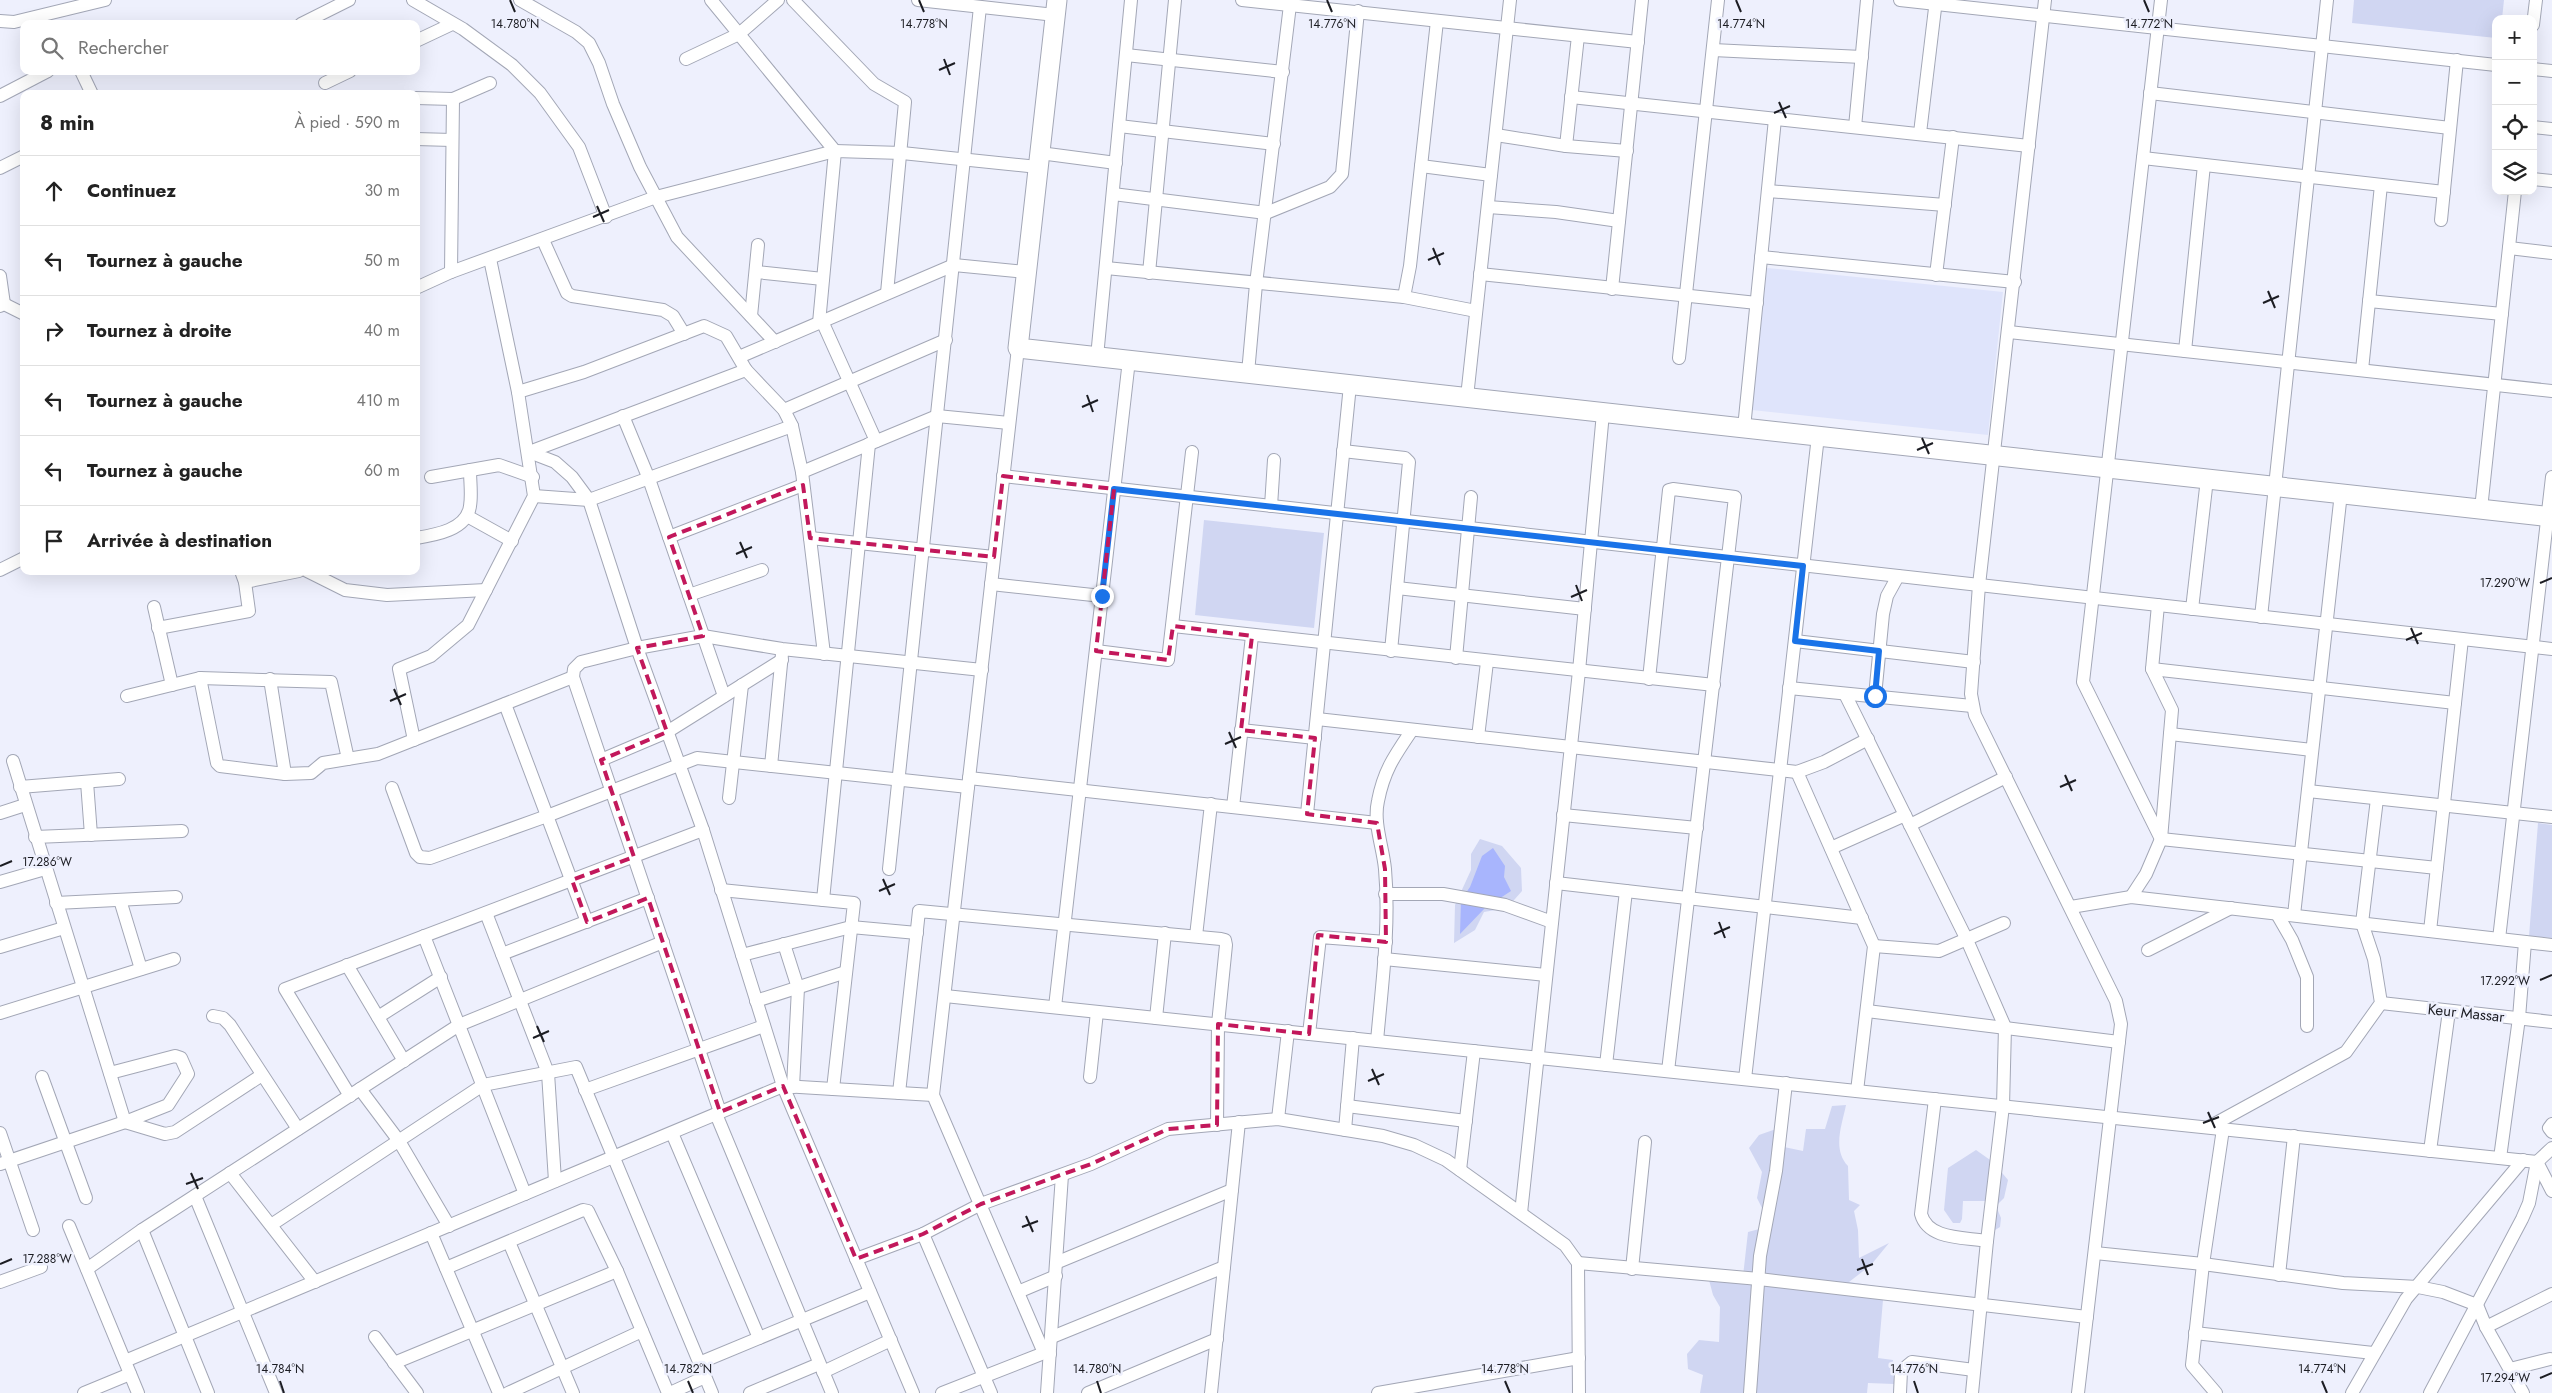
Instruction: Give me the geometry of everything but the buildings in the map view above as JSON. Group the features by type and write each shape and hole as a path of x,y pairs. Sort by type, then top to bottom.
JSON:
{"street":[{"path":"22,20 105,0"},
{"path":"309,20 349,0"},
{"path":"413,0 463,29 512,65 540,93 579,147 606,216"},
{"path":"520,0 576,32 588,43 599,63 625,131 677,237 775,342"},
{"path":"711,0 835,151 820,322 849,382 872,443 859,543 823,900"},
{"path":"686,59 739,34 778,0"},
{"path":"793,0 874,84 905,102 902,153 887,294"},
{"path":"918,0 980,7 1056,8 934,1095 1018,1292 1047,1353"},
{"path":"1097,357 1131,0"},
{"path":"1149,273 1175,0"},
{"path":"1242,0 1358,11 1372,6 1437,21 1638,42"},
{"path":"1467,397 1510,0"},
{"path":"1612,289 1642,0"},
{"path":"1679,358 1718,0"},
{"path":"1855,127 1868,0"},
{"path":"1900,0 1935,2 2492,64"},
{"path":"2045,0 1996,456 1979,585 1972,706 2116,1001 2121,1024 2078,1393"},
{"path":"2161,0 2082,682 2161,840"},
{"path":"2261,617 2327,0"},
{"path":"2534,15 2536,0"},
{"path":"1920,133 1935,2"},
{"path":"1248,373 1256,284 1290,5"},
{"path":"889,869 980,7"},
{"path":"1113,194 1266,213 1330,187 1342,174 1358,11"},
{"path":"0,21 20,21"},
{"path":"1404,297 1410,266 1437,21"},
{"path":"420,39 452,24"},
{"path":"1566,146 1578,36"},
{"path":"1713,50 1862,56"},
{"path":"1126,55 1282,72"},
{"path":"2441,220 2457,60"},
{"path":"2537,69 2552,71"},
{"path":"0,96 40,75"},
{"path":"83,75 90,90"},
{"path":"325,83 342,75"},
{"path":"420,98 453,99 490,82"},
{"path":"2150,93 2450,128"},
{"path":"1571,96 2029,146"},
{"path":"452,272 453,99"},
{"path":"1744,428 1776,119"},
{"path":"1119,126 1274,144"},
{"path":"2537,127 2552,129"},
{"path":"1496,136 1566,146 1627,150"},
{"path":"1936,275 1953,137"},
{"path":"420,139 452,140"},
{"path":"420,286 452,272 656,197 835,151 902,153 964,160 1116,163"},
{"path":"0,168 20,158"},
{"path":"2143,158 2444,192"},
{"path":"2185,351 2204,165"},
{"path":"1421,166 1491,175"},
{"path":"2537,179 2552,181"},
{"path":"2362,370 2381,185"},
{"path":"1768,191 1945,205"},
{"path":"2481,509 2515,195"},
{"path":"1488,207 1556,212 1619,221"},
{"path":"543,240 567,293 572,296 663,310 673,316 684,334"},
{"path":"751,316 758,245"},
{"path":"2509,248 2552,253"},
{"path":"1761,257 2015,282"},
{"path":"414,740 399,669 431,656 468,625 534,496 533,477 518,392 490,258"},
{"path":"739,357 954,265 1026,272"},
{"path":"1106,268 1404,297 1476,312"},
{"path":"756,272 823,279"},
{"path":"1480,274 1757,303"},
{"path":"0,276 2,305 20,312"},
{"path":"2369,301 2502,314"},
{"path":"518,392 584,372 704,326 726,336 746,370 784,410 792,426 802,472 824,654"},
{"path":"2009,332 2552,391"},
{"path":"784,410 946,340"},
{"path":"1018,348 2550,516"},
{"path":"1055,1007 1129,360"},
{"path":"529,452 746,370"},
{"path":"1307,814 1350,385"},
{"path":"1521,1213 1579,671 1603,413"},
{"path":"623,416 648,478 724,696"},
{"path":"802,472 937,416 1009,423"},
{"path":"534,496 588,500 792,426"},
{"path":"1745,1079 1818,436"},
{"path":"1343,451 1405,458 1409,462 1405,521 1391,651"},
{"path":"529,452 555,462 572,477 588,500 637,648 702,830 764,1026 856,1259 913,1393"},
{"path":"1096,651 1168,660 1192,452"},
{"path":"1271,506 1274,460"},
{"path":"431,477 499,465 533,477"},
{"path":"420,537 454,528 467,516 470,506 470,470"},
{"path":"1003,476 2552,649"},
{"path":"2499,939 2550,516 2552,477"},
{"path":"2192,609 2207,479"},
{"path":"669,537 803,485"},
{"path":"1649,679 1669,490 1673,488 1735,497 1668,1071"},
{"path":"2294,916 2341,493"},
{"path":"1456,658 1471,497"},
{"path":"467,516 512,541"},
{"path":"810,538 994,556"},
{"path":"0,570 20,560"},
{"path":"689,595 762,570"},
{"path":"158,628 249,610 243,577 262,575"},
{"path":"315,575 346,590 387,595 486,590"},
{"path":"1875,696 1883,614 1887,596 1898,576"},
{"path":"991,584 1102,596"},
{"path":"1397,588 1585,610"},
{"path":"2132,897 2146,874 2161,840 2172,710 2152,669 2158,605"},
{"path":"154,607 172,685"},
{"path":"1173,626 1487,662 1714,685"},
{"path":"832,1393 718,1113 699,1050 573,677 574,669 582,662 637,648 703,636 782,654 824,654 982,670"},
{"path":"1233,806 1252,636"},
{"path":"2430,931 2462,639"},
{"path":"1795,641 1974,662"},
{"path":"601,760 667,732 742,685 782,654"},
{"path":"772,766 782,654"},
{"path":"1478,737 1487,662"},
{"path":"2152,669 2455,703"},
{"path":"200,678 217,763 220,766 285,774 311,773 323,763 378,754 573,677"},
{"path":"128,696 200,678 331,682 348,759"},
{"path":"270,679 285,774"},
{"path":"729,798 742,685"},
{"path":"1789,688 1972,706"},
{"path":"1845,694 1967,940 2005,1027 2002,1106 1972,1393"},
{"path":"505,704 587,922"},
{"path":"1316,719 1797,772 1824,762 1868,740"},
{"path":"1241,730 1314,738"},
{"path":"1378,1041 1386,942 1385,869 1377,823 1377,803 1387,766 1412,730"},
{"path":"2170,734 2312,750"},
{"path":"392,788 416,853 420,857 430,858 547,816 697,758 899,780 1080,790 1377,823"},
{"path":"13,762 125,1122"},
{"path":"1797,772 1874,946 1858,1091"},
{"path":"1831,848 1908,820 2006,777"},
{"path":"20,787 119,779"},
{"path":"87,782 91,835"},
{"path":"2308,791 2552,817"},
{"path":"2208,1128 2346,1052 2381,1003 2374,959 2362,923 2377,799"},
{"path":"1196,936 1211,804"},
{"path":"0,813 25,805"},
{"path":"1563,814 1697,828"},
{"path":"449,1226 399,1141 355,1093 285,989 702,830"},
{"path":"35,837 182,831"},
{"path":"2161,840 2437,868"},
{"path":"0,882 45,869"},
{"path":"1556,883 1862,918"},
{"path":"721,890 854,903 832,1089"},
{"path":"1606,1065 1626,891"},
{"path":"1385,894 1444,894 1506,905 1552,922"},
{"path":"56,903 176,897"},
{"path":"2070,907 2132,897 2552,945"},
{"path":"502,954 648,898"},
{"path":"120,900 141,969"},
{"path":"2148,950 2230,908"},
{"path":"899,1093 919,911 1196,936 1225,940 1226,945 1218,1024 1216,1125"},
{"path":"486,913 548,1073 555,1181"},
{"path":"2277,914 2292,940 2307,977 2308,1026"},
{"path":"1874,946 1939,951 2004,922"},
{"path":"742,955 852,927 917,933"},
{"path":"0,947 64,928"},
{"path":"1156,1018 1165,934"},
{"path":"424,936 525,1194"},
{"path":"1309,1034 1320,937 1386,942"},
{"path":"87,1269 142,1230 459,1025 663,942"},
{"path":"2500,1158 2519,1018 2525,942"},
{"path":"784,944 798,988 788,1086"},
{"path":"0,1012 174,959"},
{"path":"1384,959 1546,975"},
{"path":"347,965 404,1061"},
{"path":"756,1001 846,972"},
{"path":"378,1017 440,977"},
{"path":"945,996 2537,1162"},
{"name":"Keur Massar","path":"2381,1003 2552,1022"},
{"path":"1867,1011 2119,1042"},
{"path":"2430,1151 2449,1011"},
{"path":"1090,1076 1097,1012"},
{"path":"213,1016 223,1018 230,1025 298,1129"},
{"path":"585,1090 764,1026"},
{"path":"1278,1119 1288,1032"},
{"path":"1345,1130 1354,1038"},
{"path":"1460,1170 1474,1051"},
{"path":"4,1163 125,1122 168,1104 188,1074 181,1058 175,1056 110,1073"},
{"path":"271,1225 483,1085 576,1068 712,1393"},
{"path":"125,1122 165,1134 174,1132 262,1075"},
{"path":"42,1076 86,1198"},
{"path":"1750,1393 1760,1256 1776,1171 1786,1083"},
{"path":"124,1361 718,1113 788,1086 934,1095"},
{"path":"1935,1099 1921,1214 1923,1224 1932,1232 1987,1240"},
{"path":"1347,1106 1466,1120"},
{"path":"856,1259 923,1234 981,1204 1062,1175 1168,1130 1278,1119 1383,1136 1414,1146 1446,1160 1565,1245 1578,1263 1579,1393"},
{"path":"1211,1393 1239,1122"},
{"path":"2552,1124 2549,1128 2552,1132"},
{"path":"2216,1393 2192,1365 2202,1264 2223,1129"},
{"path":"0,1133 4,1163 33,1230"},
{"path":"672,1133 759,1338"},
{"path":"2279,1275 2294,1136"},
{"path":"1632,1269 1645,1142"},
{"path":"2430,1393 2529,1203 2537,1162 2552,1148"},
{"path":"2352,1393 2406,1300 2523,1160"},
{"path":"2537,1162 2552,1191"},
{"path":"230,1173 314,1282"},
{"path":"1047,1393 1047,1353 1052,1338 1062,1175"},
{"path":"1058,1262 1232,1190"},
{"path":"195,1196 276,1393"},
{"path":"446,1268 583,1210 588,1210 617,1271 669,1393 705,1377"},
{"path":"69,1226 138,1393"},
{"path":"142,1230 208,1393"},
{"path":"431,1233 499,1393"},
{"path":"923,1234 991,1393"},
{"path":"509,1242 574,1393"},
{"path":"2095,1253 2202,1264 2343,1283 2418,1287 2443,1292 2477,1305 2486,1327 2523,1393"},
{"path":"1578,1263 1759,1279 2087,1317"},
{"path":"0,1282 41,1267"},
{"path":"1052,1338 1224,1267"},
{"path":"394,1363 617,1271"},
{"path":"1018,1292 1056,1276"},
{"path":"699,1363 870,1292"},
{"path":"2486,1327 2552,1294"},
{"path":"508,1393 642,1331"},
{"path":"2195,1333 2373,1354"},
{"path":"375,1336 417,1393"},
{"path":"1088,1393 1217,1339"},
{"path":"750,1393 821,1368 891,1340"},
{"path":"942,1393 1047,1353"},
{"path":"1378,1393 1428,1389 1579,1358"},
{"path":"2510,1369 2550,1359"},
{"path":"1900,1393 1901,1371 1912,1362 1974,1370"},
{"path":"84,1393 130,1374"}],"highlighted area":[{"path":"1003,476 1114,489 1096,651 1168,660 1173,626 1252,636 1241,730 1315,738 1307,814 1377,823 1385,869 1386,942 1318,935 1309,1034 1218,1024 1217,1125 1168,1129 1091,1164 981,1204 923,1234 856,1259 783,1086 720,1112 648,898 587,922 572,880 634,857 601,760 667,732 637,648 703,636 669,537 803,485 810,538 994,557"}],"shaded area":[{"path":"2354,0 2504,0 2502,15 2492,15 2492,38 2352,23"},
{"path":"1767,268 2003,292 1988,435 1752,410"},
{"path":"1204,520 1324,533 1314,628 1195,615"},
{"path":"2538,823 2552,825 2552,938 2529,936"},
{"path":"1480,839 1502,846 1521,868 1522,891 1507,908 1484,912 1475,930 1454,943 1455,905 1471,870 1471,854"},
{"path":"1846,1105 1839,1145 1843,1159 1848,1166 1849,1200 1860,1205 1854,1211 1858,1230 1859,1258 1889,1243 1871,1265 1849,1282 1889,1288 1913,1296 1883,1300 1878,1358 1893,1360 1894,1384 1868,1383 1867,1393 1700,1393 1703,1375 1688,1369 1687,1354 1699,1340 1719,1342 1720,1307 1713,1295 1709,1280 1743,1276 1748,1232 1763,1228 1764,1212 1757,1198 1762,1172 1749,1148 1759,1135 1776,1129 1784,1147 1803,1151 1806,1129 1825,1129 1832,1106"},
{"path":"1976,1150 1993,1162 2008,1180 2004,1198 1996,1206 2001,1218 2000,1227 1990,1233 1990,1210 1985,1201 1963,1201 1960,1223 1953,1223 1944,1210 1948,1168"}],"water":[{"path":"1493,848 1505,866 1504,877 1511,891 1485,908 1460,934 1461,900 1470,887 1482,856"}],"route":[{"path":"1102,596 1114,489 1803,566 1795,641 1879,651 1875,696"}]}
